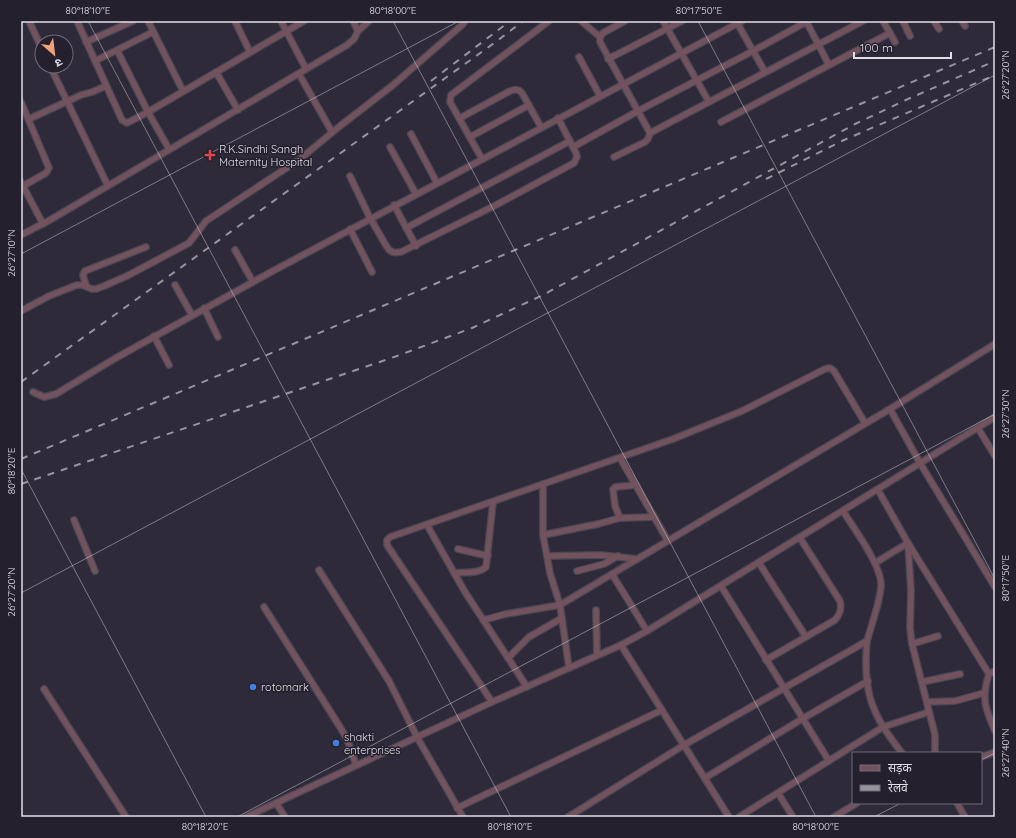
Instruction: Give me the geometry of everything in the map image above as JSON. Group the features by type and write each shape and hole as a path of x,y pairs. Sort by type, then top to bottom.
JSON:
{"street":[{"path":"29,21 35,34"},
{"path":"86,42 133,21"},
{"path":"148,21 183,91"},
{"path":"235,21 250,52"},
{"path":"281,21 306,69"},
{"path":"79,22 94,61 124,123 130,123 304,21"},
{"path":"353,21 358,31"},
{"path":"21,235 43,224 347,45 354,39 358,31 369,21"},
{"path":"21,310 48,296 72,287 82,285 96,289 127,276 189,243 206,220 300,159 332,132 393,85 465,21"},
{"path":"482,158 450,102 451,95 549,21"},
{"path":"581,21 600,37"},
{"path":"614,157 648,140 650,133 600,42 600,37 603,33 625,21"},
{"path":"663,21 709,102"},
{"path":"608,59 682,21"},
{"path":"573,147 807,21 829,65"},
{"path":"650,133 863,21"},
{"path":"883,21 895,42"},
{"path":"903,21 910,36"},
{"path":"934,21 938,29"},
{"path":"33,392 44,397 56,394 204,308 394,205 739,22 765,72"},
{"path":"94,61 153,32"},
{"path":"721,122 890,33"},
{"path":"117,50 148,112 169,149"},
{"path":"579,57 600,96"},
{"path":"216,72 238,110"},
{"path":"54,74 108,186"},
{"path":"299,74 332,132"},
{"path":"29,119 66,101 106,86"},
{"path":"460,118 516,89 520,90 522,93 541,127"},
{"path":"21,102 49,168 46,173 22,185 43,224"},
{"path":"470,137 529,105"},
{"path":"350,176 370,218 390,251 395,253 401,252 416,246 496,205 574,163 577,157 558,118"},
{"path":"411,134 437,183"},
{"path":"406,228 570,141"},
{"path":"390,147 416,194"},
{"path":"394,205 416,246"},
{"path":"350,229 372,272"},
{"path":"86,286 83,275 85,271 146,247"},
{"path":"236,250 253,282"},
{"path":"175,285 192,315"},
{"path":"204,308 218,337"},
{"path":"154,336 169,365"},
{"path":"483,620 506,614 560,605 890,409 995,344"},
{"path":"492,702 387,545 387,540 390,537 704,428 779,393 825,369 830,368 834,371 865,423"},
{"path":"890,409 920,463 995,587"},
{"path":"246,817 492,702 621,645 647,631 759,563 995,417"},
{"path":"978,428 995,456"},
{"path":"620,458 668,541"},
{"path":"543,484 543,535 550,573 560,605 569,668"},
{"path":"620,518 615,506 613,489 614,487 636,485"},
{"path":"878,490 908,543 988,674 984,698 988,714 995,731"},
{"path":"454,573 484,570 486,567 493,502"},
{"path":"843,511 875,563 880,575 881,587 867,641 866,655 868,681 874,711 883,727 901,752"},
{"path":"543,535 620,518 654,518"},
{"path":"74,520 95,571"},
{"path":"427,525 454,573 526,687"},
{"path":"766,660 835,620 840,614 840,601 800,538"},
{"path":"875,563 908,543"},
{"path":"908,543 911,591 910,628 912,644 935,735 934,752"},
{"path":"458,549 488,556"},
{"path":"547,556 618,556 637,559"},
{"path":"577,571 598,566 618,556"},
{"path":"759,563 806,637"},
{"path":"319,570 389,681 418,737 463,817"},
{"path":"612,574 647,631"},
{"path":"721,586 829,761"},
{"path":"264,607 347,739 356,766"},
{"path":"596,610 597,655"},
{"path":"508,658 530,637 562,618"},
{"path":"912,644 938,636"},
{"path":"568,817 684,745 867,641"},
{"path":"621,645 729,817"},
{"path":"988,674 995,671"},
{"path":"922,682 960,674"},
{"path":"705,778 868,681"},
{"path":"44,689 126,817"},
{"path":"927,702 955,701 984,693"},
{"path":"457,808 662,710"},
{"path":"739,817 883,727 929,712"},
{"path":"982,757 995,752"},
{"path":"778,793 793,817"},
{"path":"276,803 285,817"},
{"path":"834,817 855,804"},
{"path":"958,804 965,817"}],"railway":[{"path":"431,81 510,21"},
{"path":"21,382 523,21"},
{"path":"21,459 995,47"},
{"path":"21,484 397,356 472,328 543,295 855,124 995,61"},
{"path":"766,179 844,140 995,75"}],"place":[{"name":"R.K.Sindhi Sangh Maternity Hospital","path":"210,155"},
{"name":"rotomark","path":"253,687"},
{"name":"shakti enterprises","path":"336,743"}]}
